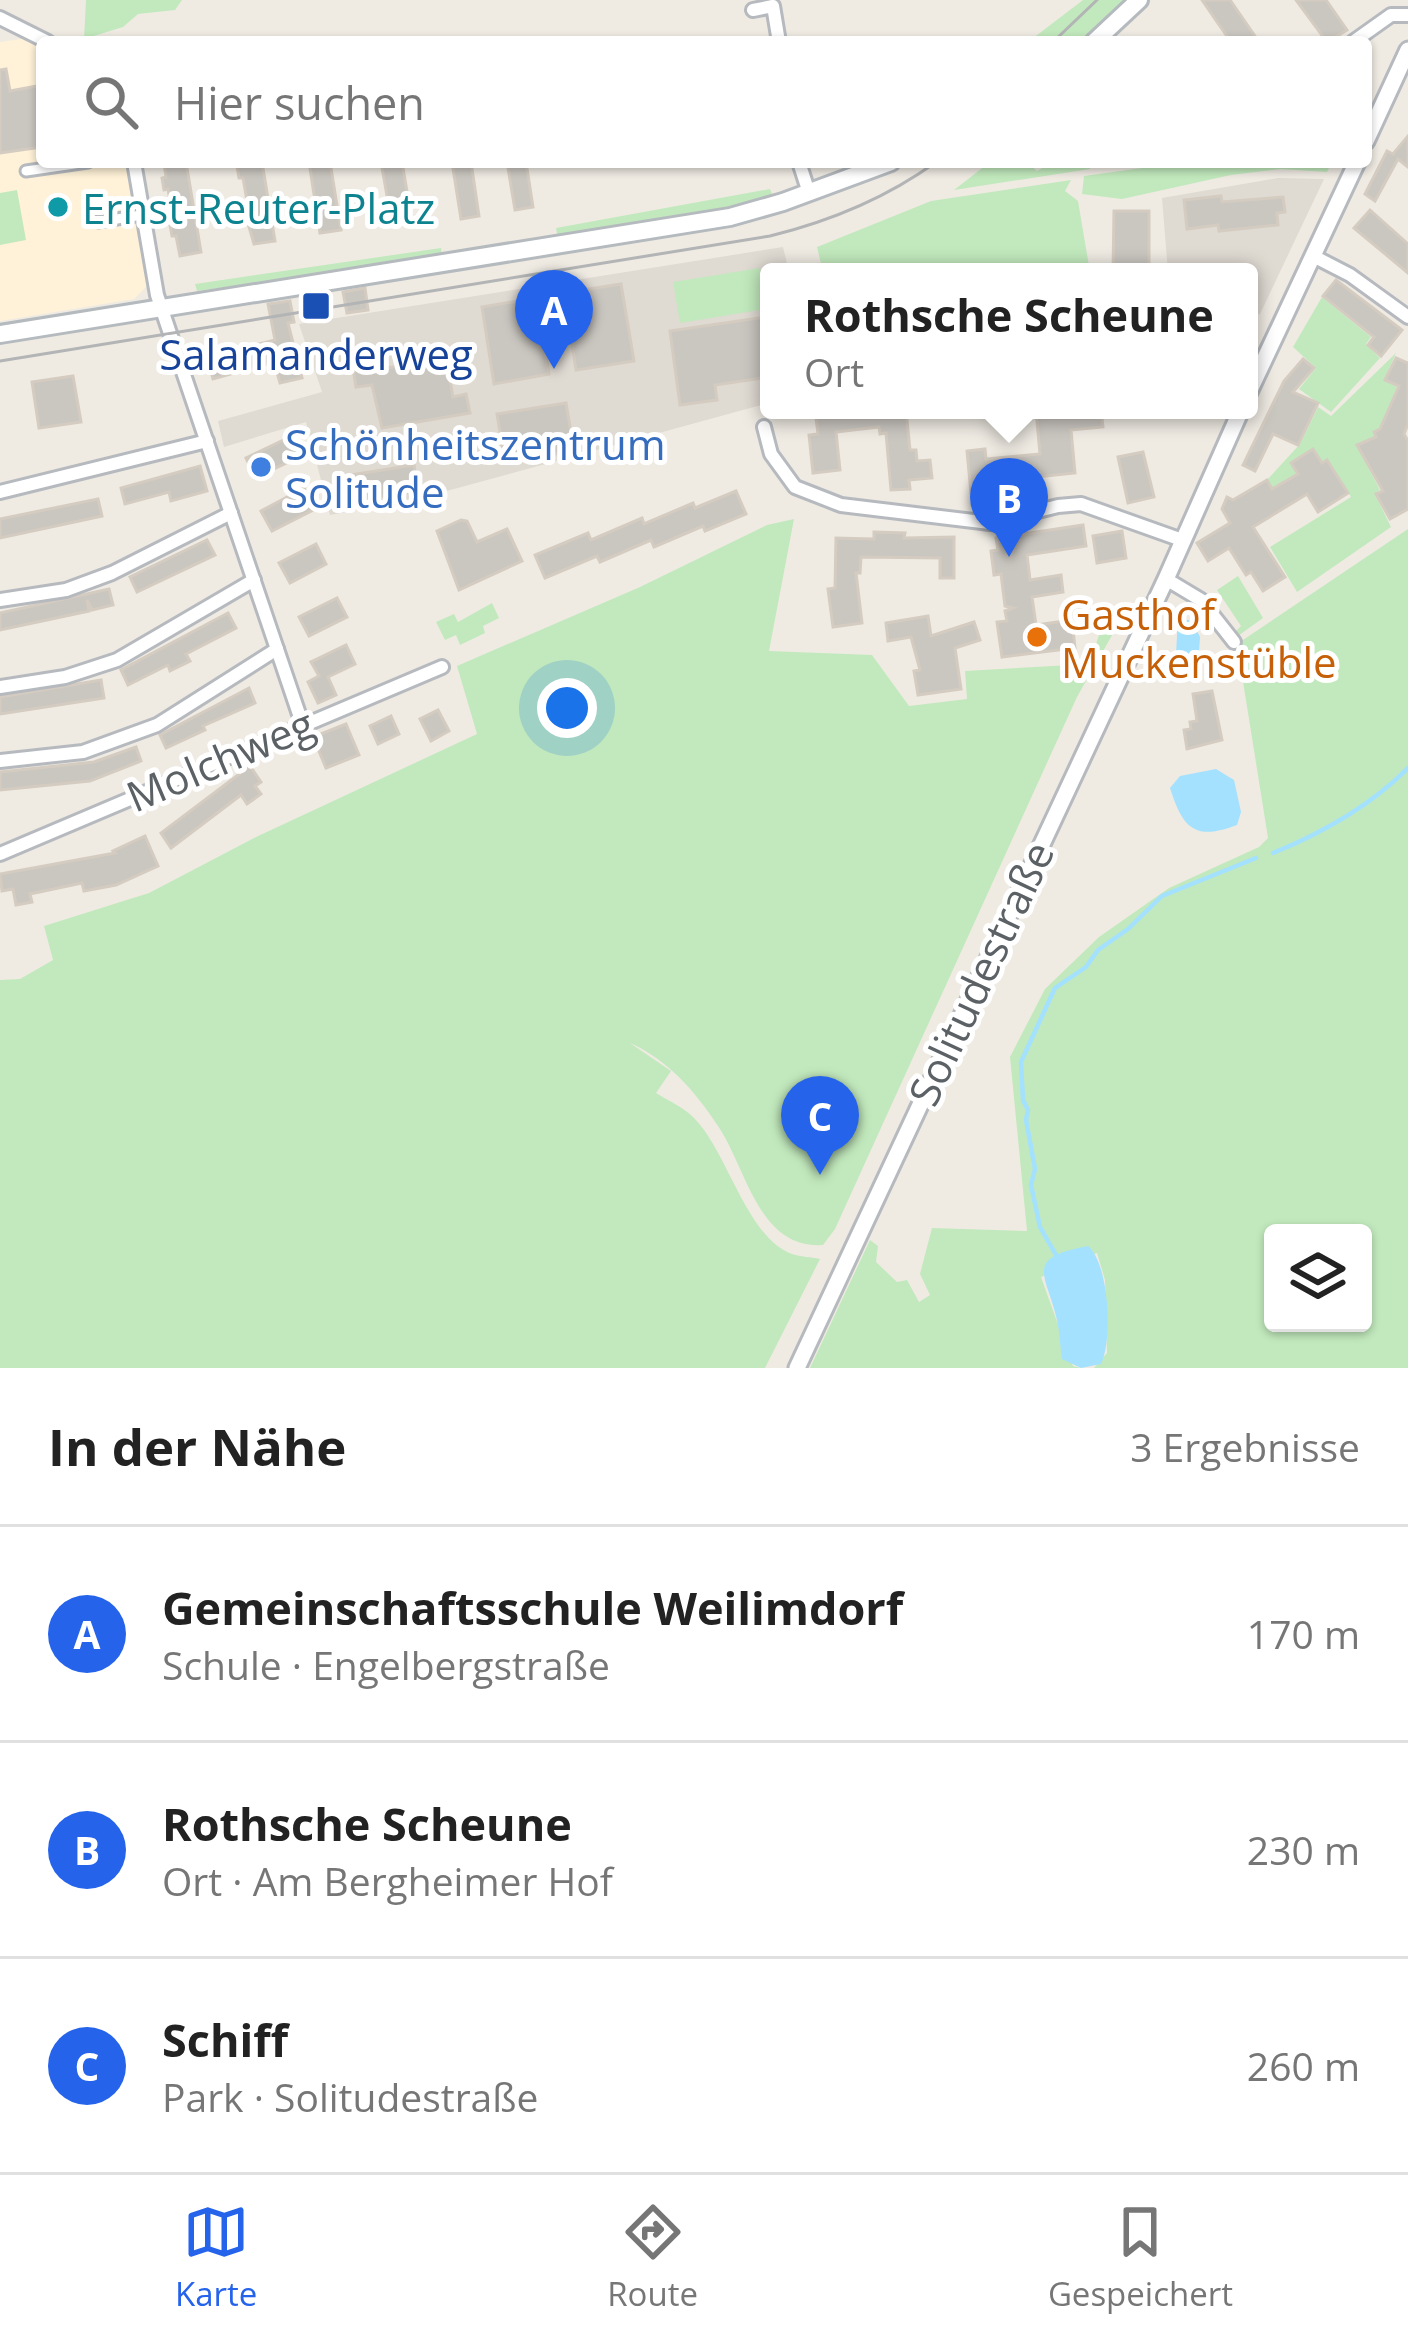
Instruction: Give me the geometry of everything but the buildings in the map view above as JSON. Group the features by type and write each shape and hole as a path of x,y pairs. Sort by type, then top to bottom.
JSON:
{"main road":[{"path":"1100,36 1139,0"},
{"path":"0,334 672,227 759,210 875,168"}],"street":[{"path":"753,10 773,6 778,36"},
{"path":"1361,36 1391,15 1408,15"},
{"path":"0,18 36,36"},
{"path":"1372,128 1408,50"},
{"path":"26,171 47,168"},
{"path":"135,168 162,308 302,723"},
{"path":"801,168 809,193"},
{"path":"1258,373 1354,168"},
{"path":"98,222 142,214"},
{"path":"1313,256 1350,275 1408,317"},
{"name":"Solitudestraße","path":"797,1368 1166,579 1236,419"},
{"path":"764,427 771,454 795,487 841,506 990,523 1081,504 1182,540"},
{"path":"0,492 207,441"},
{"path":"0,600 67,590 112,573 231,513"},
{"path":"1166,579 1202,600 1234,642"},
{"path":"0,687 65,677 117,660 254,580"},
{"path":"0,761 83,752 157,725 277,649"},
{"name":"Molchweg","path":"0,854 302,723 442,668"}],"shaded area":[{"path":"28,38 36,43 36,168 127,168 147,286 134,299 0,321 0,42"},
{"path":"1278,178 1324,179 1260,314 1258,263 1167,263 1162,198"},
{"path":"783,247 787,263 760,263 760,405 421,498 330,515 306,422 224,447 218,421 322,392 299,324"}],"green space":[{"path":"86,0 182,0 175,10 138,14 123,27 84,36"},
{"path":"1083,0 1130,0 1091,36 1036,36"},
{"path":"982,168 1090,168 1090,169 954,190"},
{"path":"1142,168 1329,168 1327,172 1281,169 1231,175 1122,199 1082,194 1084,176"},
{"path":"1071,180 1065,191 1078,201 1088,263 821,263 817,247 931,201"},
{"path":"770,189 773,196 725,210 558,239 556,228"},
{"path":"17,190 26,240 0,245 0,193"},
{"path":"441,248 442,257 197,291 195,284"},
{"path":"760,268 760,310 680,323 673,282"},
{"path":"1322,297 1371,337 1366,344 1380,358 1331,412 1299,389 1316,368 1293,347"},
{"path":"1396,353 1384,380 1397,387 1380,429 1374,432 1376,437 1357,446 1380,490 1375,494 1391,527 1297,592 1270,547 1351,497 1327,460 1322,462 1313,449 1291,463 1297,474 1272,489 1267,480 1300,444 1318,407 1331,416"},
{"path":"794,519 769,651 872,655 909,706 967,699 965,671 1071,665 1070,659 1092,656 1100,632 1115,630 1077,697 835,1229 823,1245 801,1243 769,1220 700,1101 680,1078 668,1068 630,1043 671,1071 656,1093 687,1111 707,1134 762,1231 792,1254 820,1259 765,1368 0,1368 0,980 20,979 53,960 44,926 149,893 256,837 477,734 457,666 640,587 767,525"},
{"path":"1408,529 1408,1368 1094,1368 1107,1353 1105,1280 1097,1253 1041,1277 1073,1366 1081,1368 810,1368 870,1240 878,1246 876,1262 897,1282 907,1280 919,1302 930,1295 920,1274 932,1228 1027,1231 1010,1057 1045,989 1099,937 1169,888 1259,847 1268,838 1237,644"},
{"path":"1238,576 1263,618 1235,638 1232,635 1241,626 1217,590"},
{"path":"492,603 499,618 483,626 485,633 460,645 456,635 445,640 436,622 454,614 458,622"}],"water":[{"path":"1178,618 1192,621 1200,637 1198,666 1189,673 1180,670 1176,654"},
{"path":"1216,769 1234,780 1241,812 1237,825 1201,831 1186,822 1170,788 1180,776"},
{"path":"1088,1246 1105,1284 1107,1338 1101,1364 1081,1368 1062,1359 1044,1271 1054,1256"}],"waterway":[{"path":"1273,853 1345,817 1408,768"},
{"path":"1056,1255 1040,1227 1031,1185 1035,1169 1021,1062 1055,988 1086,967 1098,950 1162,896 1256,858"}],"tram line":[{"path":"1059,36 1097,0"},
{"path":"0,361 770,236 857,207 927,168"}],"place":[{"name":"Ernst-Reuter-Platz","path":"58,207"},
{"name":"Salamanderweg","path":"316,306"},
{"name":"Gemeinschaftsschule Weilimdorf","path":"554,369"},
{"name":"Schönheitszentrum Solitude","path":"261,467"},
{"name":"Rothsche Scheune","path":"1009,557"},
{"name":"Gasthof Muckenstüble","path":"1037,637"},
{"name":"Schiff","path":"820,1175"}]}
